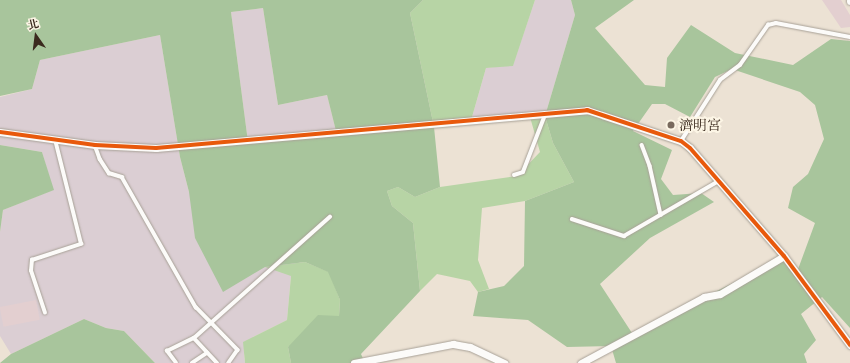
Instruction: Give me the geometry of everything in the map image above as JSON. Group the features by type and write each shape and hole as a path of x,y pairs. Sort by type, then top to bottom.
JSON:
{"street":[{"path":"0,132 95,145 156,148 545,115 587,110 681,141 719,181 784,256 850,345"},
{"path":"581,363 704,297 720,294 784,256"},
{"path":"354,363 453,344 470,347 504,363"}],"lane":[{"path":"681,141 720,80 740,65 768,25 776,23 850,37"},
{"path":"514,175 524,172 545,115"},
{"path":"45,314 31,271 32,260 81,244 55,140"},
{"path":"95,145 100,159 109,173 122,177 196,307 238,350 229,363"},
{"path":"642,145 650,166 661,215"},
{"path":"572,219 624,236 719,181"},
{"path":"176,363 167,351 194,338 330,217"},
{"path":"194,338 217,363"},
{"path":"192,363 207,352"}],"shaded area":[{"path":"535,0 571,0 575,15 545,116 470,124 486,68 513,65"},
{"path":"263,8 278,105 327,95 337,135 248,142 231,12"},
{"path":"160,35 180,157 189,192 331,206 291,276 287,320 253,337 244,355 245,363 155,363 124,331 106,328 84,319 11,354 0,336 0,232 3,210 53,190 42,152 0,145 0,97 32,89 40,60"}],"green space":[{"path":"0,0 423,0 410,13 434,127 440,187 415,197 398,187 387,191 392,206 413,223 420,291 361,354 365,363 291,363 288,347 318,315 339,316 340,300 328,272 305,262 265,267 223,292 195,238 189,192 180,157 160,35 40,60 32,89 0,96","holes":["263,8 278,105 327,95 337,135 248,142 231,12"]},
{"path":"423,0 535,0 513,66 486,68 470,124 434,127 410,13"},
{"path":"571,0 634,0 595,28 645,85 665,87 667,58 691,25 735,53 793,65 831,39 850,41 850,328 822,297 801,314 816,340 804,354 807,363 616,363 611,346 567,347 528,320 473,316 478,292 504,286 524,266 525,201 574,182 553,143 545,116 575,15","holes":["732,69 800,92 815,105 824,139 808,174 793,187 788,208 815,223 797,272 781,259 632,333 600,284 650,238 714,202 701,193 673,195 661,179 672,150 633,131 652,104 665,104 690,117 715,77"]},
{"path":"545,116 553,143 574,182 525,201 482,208 478,260 489,289 478,292 470,281 437,274 420,291 413,223 392,206 387,191 398,187 415,197 440,187 517,176 540,152 530,117"},
{"path":"0,145 42,152 54,190 3,210 0,232"},
{"path":"305,262 329,272 340,300 339,316 288,347 291,363 245,363 243,342 287,320 291,276 265,267"},
{"path":"84,319 106,328 124,331 155,363 0,363 11,354"}],"building":[{"path":"822,0 841,0 850,15 850,27 841,28"},
{"path":"36,300 40,320 3,327 0,307"}],"cycle path":[{"path":"0,132 95,145 156,148 587,110 681,141 690,148 784,256 850,345"}],"place":[{"name":"濟明宮","path":"671,125"}]}
